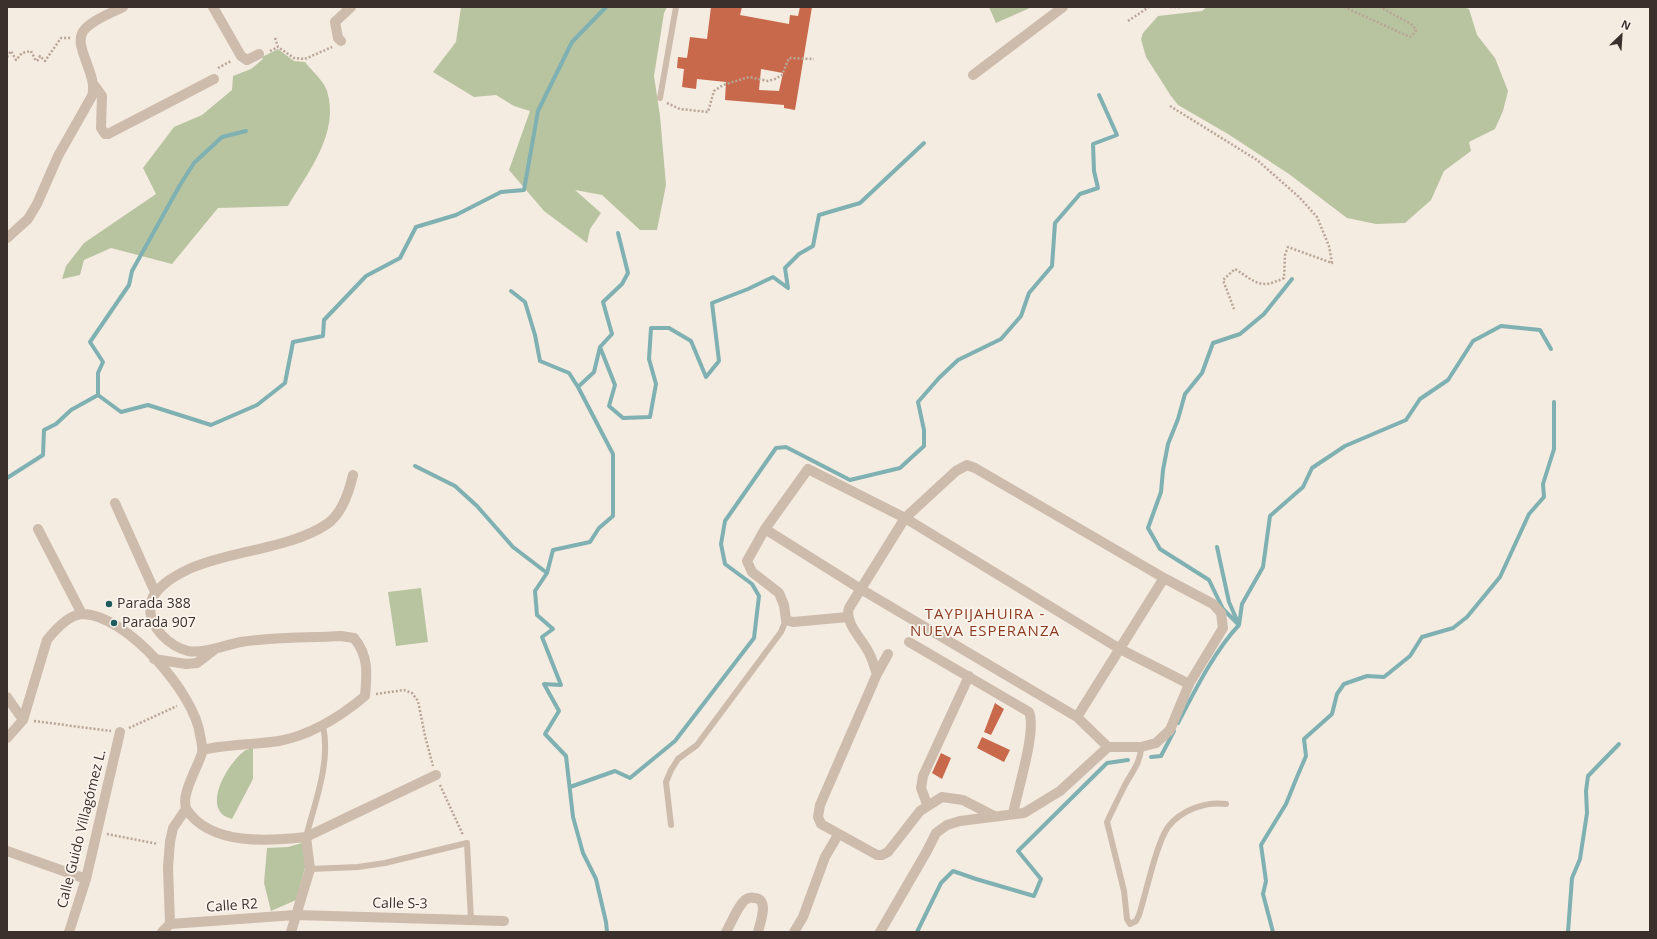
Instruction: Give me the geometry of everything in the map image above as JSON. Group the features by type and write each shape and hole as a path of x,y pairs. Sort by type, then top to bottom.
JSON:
{"street":[{"path":"123,7 89,25 81,34 80,39 80,45 94,85 102,96 101,128 105,134 108,134 214,75"},
{"path":"213,7 241,56 247,60 259,54"},
{"path":"340,41 335,22 351,7"},
{"path":"973,74 1063,7"},
{"path":"7,238 28,219 37,204 58,156 92,96 94,85"},
{"path":"877,674 870,654 848,617 849,608 859,588 905,518 956,471 967,465 975,468 1164,578 1213,604 1221,613 1223,628 1189,684 1170,730 1156,743 1141,747 1108,747 1060,791 1024,813 960,821 947,825 936,833 927,852 880,932"},
{"path":"848,617 793,622 786,620 784,605 779,593 752,572 747,561 765,529 808,469 905,518 1120,649 1189,684"},
{"path":"202,750 215,747 280,740 322,726 350,708 365,696 367,676 366,658 361,646 354,638 341,636 242,642 219,646 203,651 190,651 178,648 161,634 152,618 150,607 156,592 188,570 212,560 305,536 328,524 338,513 350,488 353,475"},
{"path":"115,504 156,592"},
{"path":"38,529 82,614"},
{"path":"765,529 859,588 1077,717 1108,747"},
{"path":"1077,717 1164,578"},
{"path":"7,738 23,720 47,640 55,630 67,621 82,614 98,617 119,626 134,638 169,675 188,701 200,732 202,750 198,766 188,787 186,809 173,828 168,867 170,924 162,932"},
{"path":"909,642 1029,712 1032,730 1017,792 1014,814"},
{"path":"154,660 186,664 197,663 219,646"},
{"path":"888,654 877,674 820,805 818,817 821,824 838,835 877,855 882,855 888,852 920,811 928,804 942,797 954,797 978,807 994,816"},
{"path":"928,804 921,788 923,776 969,676"},
{"path":"7,697 23,720"},
{"name":"Calle Guido Villagómez L.","path":"69,932 86,879 98,833 120,732"},
{"path":"186,809 206,827 229,836 247,839 272,840 306,837 436,776"},
{"path":"794,932 803,917 825,856 838,835"},
{"path":"291,932 310,869 306,837"},
{"path":"7,851 86,879"},
{"path":"726,932 741,905 746,899 751,897 757,898 761,901 763,906 758,932"},
{"name":"Calle S-3","path":"295,915 504,921"},
{"name":"Calle R2","path":"170,924 295,915"}],"lane":[{"path":"660,98 676,7"},
{"path":"671,825 666,782 671,770 678,759 697,745 781,632 786,620"},
{"path":"306,837 321,779 326,746 322,726"},
{"path":"1141,747 1141,756 1137,766 1125,784 1107,822 1124,891 1127,919 1130,924 1136,921 1139,915 1160,845 1168,827 1190,810 1214,802 1226,804"},
{"path":"310,869 385,863 467,843 471,920"}],"path":[{"path":"1128,21 1149,7"},
{"path":"1170,7 1180,7"},
{"path":"1344,7 1410,37 1412,36 1416,30 1411,24 1380,7"},
{"path":"7,57 11,51 16,60 22,53 32,51 36,60 38,60 40,56 45,61 61,38 80,39"},
{"path":"276,38 278,47 294,58 305,59 340,41"},
{"path":"660,98 680,109 708,112 714,91 723,85 749,78 768,80 775,79 782,75 789,58 814,59"},
{"path":"214,75 236,59"},
{"path":"1170,106 1256,160 1299,197 1317,217 1329,246 1332,263 1288,247 1284,255 1284,278 1270,285 1258,283 1235,269 1223,280 1234,309"},
{"path":"365,696 404,690 412,693 418,701 425,736 436,776 467,843"},
{"path":"23,720 120,732 188,701"},
{"path":"98,833 158,844 170,842"}],"green space":[{"path":"461,7 667,7 664,13 654,76 660,116 666,185 657,230 640,230 602,195 575,190 601,213 590,229 587,243 544,211 509,170 530,111 514,106 496,95 474,97 433,72 456,42"},
{"path":"989,7 1032,7 996,23"},
{"path":"1207,7 1462,7 1469,9 1477,35 1495,58 1508,91 1503,111 1495,129 1469,142 1471,151 1444,171 1431,200 1405,223 1376,224 1347,218 1289,174 1228,134 1178,105 1171,96 1146,57 1141,39 1143,33 1158,16 1202,11"},
{"path":"278,49 294,61 305,62 325,87 330,107 326,137 320,152 288,206 218,208 172,264 111,248 84,260 80,275 62,279 66,266 84,243 156,194 143,168 174,127 202,115 232,90 233,76 251,69 263,59 262,57"},
{"path":"421,588 428,642 396,646 388,592"},
{"path":"253,748 253,779 232,819 226,817 222,814 218,806 217,798 222,781 231,765 237,758 244,751"},
{"path":"302,843 308,857 296,900 271,911 264,883 267,848 288,847"}],"building":[{"path":"711,7 742,7 740,15 789,24 790,15 798,16 800,7 812,7 795,110 784,108 784,105 725,100 726,82 697,79 696,89 682,87 684,69 677,68 678,57 687,58 690,37 707,39","holes":["761,69 783,73 779,91 759,90"]},
{"path":"995,703 1004,709 991,735 984,732"},
{"path":"982,737 1010,750 1004,762 977,748"},
{"path":"941,753 951,758 942,779 932,773"}],"waterway":[{"path":"7,478 43,455 44,430 56,424 71,410 98,395 121,412 148,405 211,425 257,405 285,383 293,342 323,336 324,320 366,276 400,258 416,227 456,215 501,192 524,190 538,111 572,42 606,7"},
{"path":"570,787 615,771 630,778 675,741 754,638 759,596 752,584 725,564 721,544 725,521 776,448 786,447 850,480 900,468 924,446 924,430 918,402 939,378 958,360 1001,339 1021,316 1029,293 1052,266 1055,223 1080,194 1098,188 1094,171 1093,144 1117,135 1099,95"},
{"path":"98,395 98,373 103,362 90,342 129,285 132,271 194,163 222,137 246,131"},
{"path":"600,347 615,385 609,406 623,418 650,417 656,384 649,359 651,328 669,328 691,341 706,377 719,361 712,303 748,289 773,277 788,288 785,268 799,254 813,246 819,215 860,203 924,143"},
{"path":"607,932 596,879 583,853 573,817 566,756 545,734 559,711 544,684 561,685 542,637 553,629 537,615 535,591 547,573 553,550 590,542 599,528 613,516 613,454 578,387 594,372 600,347 612,334 603,302 622,284 628,273 618,233"},
{"path":"1239,625 1223,609 1209,580 1160,549 1148,528 1161,492 1168,444 1178,419 1185,394 1202,373 1213,343 1240,334 1264,314 1292,279"},
{"path":"511,291 525,302 535,335 540,361 569,373 578,387"},
{"path":"1239,625 1242,604 1263,567 1270,516 1303,487 1312,468 1345,446 1406,420 1420,399 1448,380 1473,341 1501,326 1540,330 1551,349"},
{"path":"1273,932 1263,894 1266,881 1261,845 1286,804 1306,756 1304,739 1332,714 1337,694 1344,684 1367,676 1384,677 1410,656 1422,637 1453,628 1467,617 1500,577 1529,514 1544,497 1543,484 1554,449 1554,402"},
{"path":"415,466 455,486 477,506 513,547 547,573"},
{"path":"1178,723 1213,659 1239,625 1229,602 1217,547"},
{"path":"1151,757 1161,756 1174,731"},
{"path":"1568,932 1572,878 1580,859 1587,813 1586,791 1588,776 1619,744"},
{"path":"917,932 941,883 953,871 1034,896 1041,879 1018,851 1107,763 1128,760"}],"place":[{"name":"Parada 388","path":"109,604"},
{"name":"Parada 907","path":"114,623"}],"district":[{"name":"TAYPIJAHUIRA - NUEVA ESPERANZA","path":"985,624"}]}
